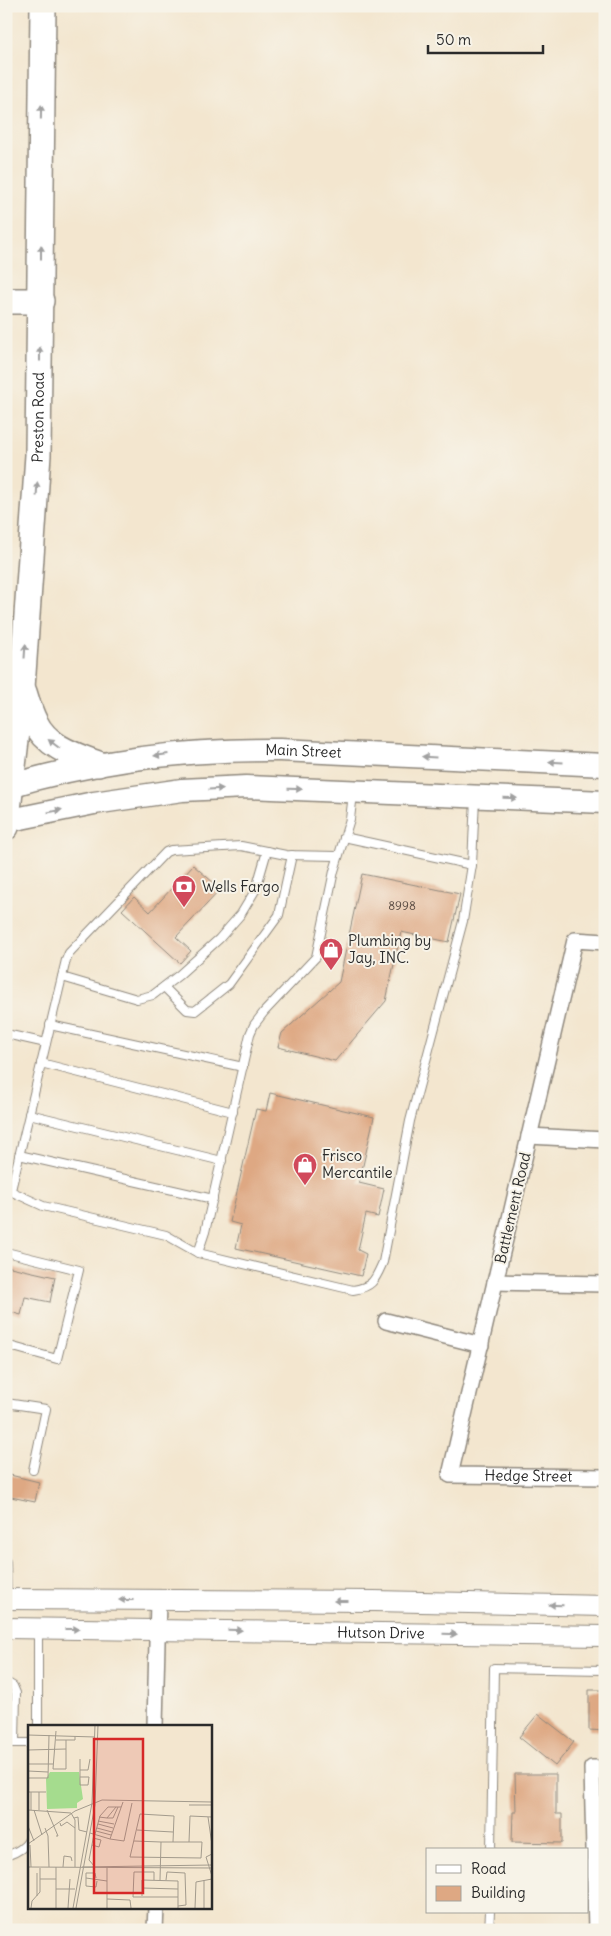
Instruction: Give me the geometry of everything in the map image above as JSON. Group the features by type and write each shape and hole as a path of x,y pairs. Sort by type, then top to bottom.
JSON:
{"main road":[{"name":"Preston Road","path":"7,823 8,787 22,688 38,455 43,6"},
{"path":"6,301 41,301"},
{"path":"22,688 34,722 46,738 65,752 98,764"},
{"name":"Main Street","path":"8,787 98,764 166,754 230,750 290,750 605,765"},
{"path":"475,796 477,759"},
{"path":"7,823 94,803 182,790 246,787 605,802"}],"street":[{"name":"Battlement Road","path":"450,1475 575,940 605,942"},
{"path":"529,1136 605,1140"},
{"path":"495,1282 605,1284"},
{"path":"386,1321 481,1345"},
{"name":"Hedge Street","path":"450,1475 605,1477"},
{"name":"Hutson Drive","path":"7,1599 374,1601 605,1606"},
{"path":"155,1725 158,1600"},
{"path":"374,1601 375,1633"},
{"name":"Hutson Drive","path":"6,1628 605,1636"},
{"path":"596,1930 600,1874 592,1768 605,1768"},
{"path":"155,1930 156,1908"}],"lane":[{"path":"198,1253 206,1232 254,1025 316,957 338,856 350,819 353,791"},
{"path":"338,856 292,855 234,846 166,852 69,953 19,1155 8,1190 43,1206 166,1235 198,1253 353,1290 366,1288 376,1278 383,1262 410,1121 463,922 472,865 475,796"},
{"path":"344,837 472,865"},
{"path":"62,977 138,999 153,995 219,939 241,914 256,889 267,851"},
{"path":"164,987 187,1010 195,1011 228,984 279,915 292,855"},
{"path":"50,1025 243,1067"},
{"path":"6,1034 46,1043"},
{"path":"41,1063 233,1112"},
{"path":"29,1114 222,1160"},
{"path":"19,1155 213,1200"},
{"path":"6,1252 79,1270 57,1359 6,1345"},
{"path":"6,1403 46,1409 33,1470"},
{"path":"6,1562 7,1599"},
{"path":"38,1628 38,1725"},
{"path":"491,1848 494,1668 605,1670"},
{"path":"6,1682 13,1686 16,1693 15,1743"},
{"path":"6,1743 28,1743"},
{"path":"6,1856 16,1853 28,1842"},
{"path":"489,1930 490,1914"}],"building":[{"path":"193,865 221,889 176,937 191,951 180,963 122,910 134,897 150,912"},
{"path":"362,874 460,894 449,942 401,932 386,1001 335,1061 278,1047 282,1033 339,982"},
{"name":"Frisco Mercantile","path":"270,1093 374,1117 359,1183 384,1189 378,1217 366,1214 358,1250 366,1254 361,1276 236,1248 241,1225 230,1222 256,1109 266,1111"},
{"path":"6,1266 55,1277 50,1302 25,1297 21,1315 6,1311"},
{"path":"6,1474 39,1482 35,1502 6,1496"},
{"path":"589,1690 605,1690 605,1731 589,1730"},
{"path":"538,1714 574,1742 555,1766 519,1737"},
{"path":"515,1774 556,1774 556,1814 562,1814 562,1843 512,1842 513,1812 516,1812"}],"place":[{"name":"Wells Fargo","path":"184,908"},
{"name":"Plumbing by Jay, INC.","path":"331,971"},
{"name":"Frisco Mercantile","path":"305,1186"}]}
